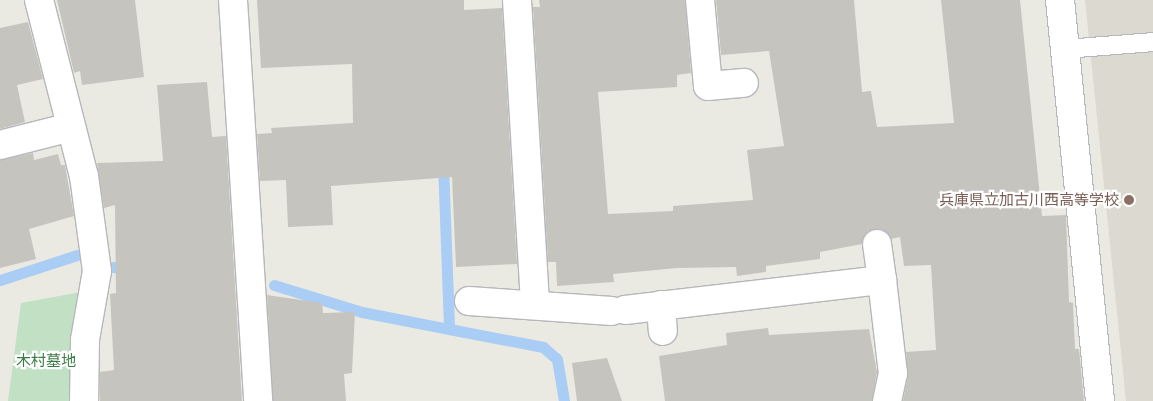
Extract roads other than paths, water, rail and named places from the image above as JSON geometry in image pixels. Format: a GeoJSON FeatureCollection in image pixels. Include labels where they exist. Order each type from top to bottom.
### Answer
{"type":"FeatureCollection","features":[{"type":"Feature","properties":{"kind":"street"},"geometry":{"type":"LineString","coordinates":[[39,0],[84,176],[98,271],[85,340],[84,401]]}},
{"type":"Feature","properties":{"kind":"street"},"geometry":{"type":"LineString","coordinates":[[233,0],[258,401]]}},
{"type":"Feature","properties":{"kind":"street"},"geometry":{"type":"LineString","coordinates":[[517,0],[535,304]]}},
{"type":"Feature","properties":{"kind":"street"},"geometry":{"type":"LineString","coordinates":[[700,0],[708,86],[744,83]]}},
{"type":"Feature","properties":{"kind":"street"},"geometry":{"type":"LineString","coordinates":[[1060,0],[1100,401]]}},
{"type":"Feature","properties":{"kind":"street"},"geometry":{"type":"LineString","coordinates":[[0,145],[71,127]]}},
{"type":"Feature","properties":{"kind":"street"},"geometry":{"type":"LineString","coordinates":[[877,244],[893,373],[887,401]]}},
{"type":"Feature","properties":{"kind":"street"},"geometry":{"type":"LineString","coordinates":[[469,301],[619,310],[662,318],[882,280]]}},
{"type":"Feature","properties":{"kind":"lane"},"geometry":{"type":"LineString","coordinates":[[1065,49],[1153,42]]}},
{"type":"Feature","properties":{"kind":"waterway"},"geometry":{"type":"LineString","coordinates":[[443,163],[449,329],[543,347],[557,359],[564,401]]}},
{"type":"Feature","properties":{"kind":"waterway"},"geometry":{"type":"LineString","coordinates":[[0,280],[77,255]]}},
{"type":"Feature","properties":{"kind":"waterway"},"geometry":{"type":"LineString","coordinates":[[113,267],[131,269]]}},
{"type":"Feature","properties":{"kind":"waterway"},"geometry":{"type":"LineString","coordinates":[[274,285],[362,312],[449,329]]}},
{"type":"Feature","properties":{"kind":"place","name":"兵庫県立加古川西高等学校"},"geometry":{"type":"Point","coordinates":[1129,200]}},
{"type":"Feature","properties":{"kind":"park label","name":"木村墓地"},"geometry":{"type":"Point","coordinates":[46,361]}}]}
